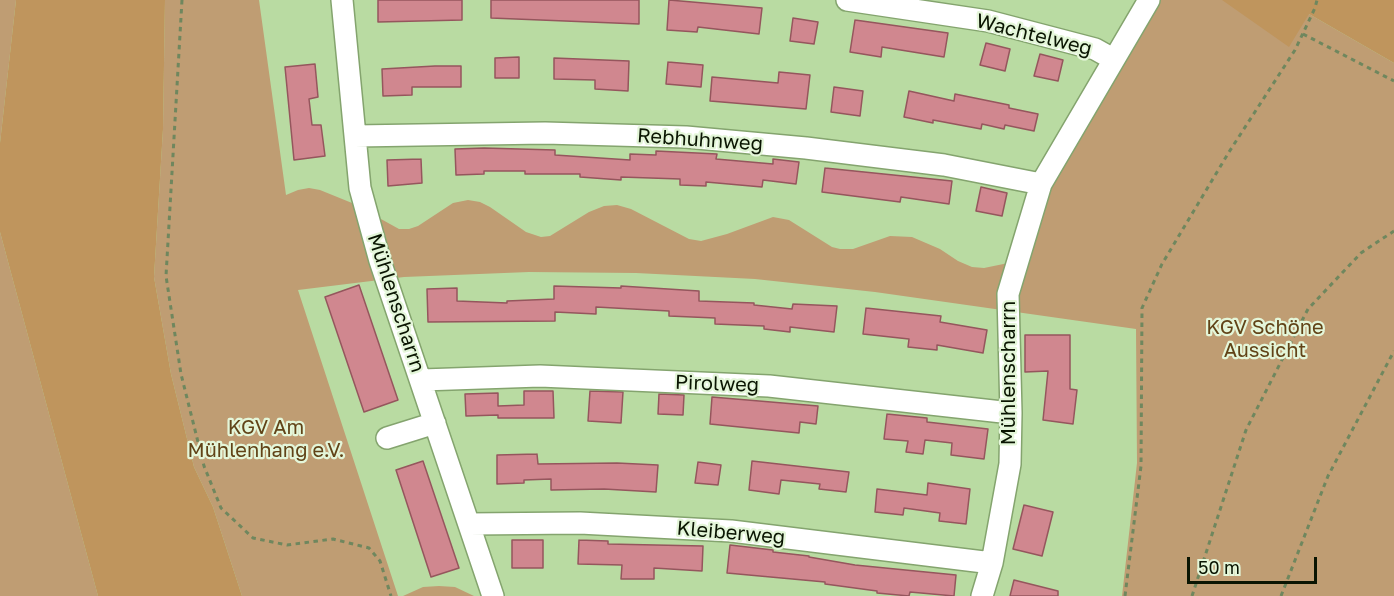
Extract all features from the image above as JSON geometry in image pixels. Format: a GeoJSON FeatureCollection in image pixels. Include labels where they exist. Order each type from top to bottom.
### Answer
{"type":"FeatureCollection","features":[{"type":"Feature","properties":{"kind":"street","name":"Mühlenscharrn"},"geometry":{"type":"LineString","coordinates":[[342,0],[360,188],[365,209],[380,261],[493,596]]}},
{"type":"Feature","properties":{"kind":"street","name":"Wachtelweg"},"geometry":{"type":"LineString","coordinates":[[847,0],[988,21],[1095,49],[1113,59]]}},
{"type":"Feature","properties":{"kind":"street","name":"Mühlenscharrn"},"geometry":{"type":"LineString","coordinates":[[982,596],[992,563],[1010,464],[1008,294],[1041,184],[1149,0]]}},
{"type":"Feature","properties":{"kind":"street","name":"Rebhuhnweg"},"geometry":{"type":"LineString","coordinates":[[355,136],[545,133],[686,137],[806,148],[944,165],[1041,184]]}},
{"type":"Feature","properties":{"kind":"street","name":"Pirolweg"},"geometry":{"type":"LineString","coordinates":[[422,380],[540,376],[769,386],[1011,413]]}},
{"type":"Feature","properties":{"kind":"street"},"geometry":{"type":"LineString","coordinates":[[387,438],[435,423]]}},
{"type":"Feature","properties":{"kind":"street","name":"Kleiberweg"},"geometry":{"type":"LineString","coordinates":[[469,524],[580,523],[731,531],[992,563]]}},
{"type":"Feature","properties":{"kind":"path"},"geometry":{"type":"LineString","coordinates":[[182,0],[166,276],[181,374],[204,466],[222,508],[253,538],[287,545],[333,539],[369,548],[380,561],[391,596]]}},
{"type":"Feature","properties":{"kind":"path"},"geometry":{"type":"LineString","coordinates":[[1125,596],[1141,466],[1142,308],[1162,264],[1303,34],[1317,0]]}},
{"type":"Feature","properties":{"kind":"path"},"geometry":{"type":"LineString","coordinates":[[1303,34],[1394,81]]}},
{"type":"Feature","properties":{"kind":"path"},"geometry":{"type":"LineString","coordinates":[[1191,596],[1246,430],[1308,309],[1361,253],[1394,231]]}},
{"type":"Feature","properties":{"kind":"path"},"geometry":{"type":"LineString","coordinates":[[1281,596],[1328,476],[1394,351]]}},
{"type":"Feature","properties":{"kind":"green space"},"geometry":{"type":"Polygon","coordinates":[[[0,0],[16,0],[0,143],[0,0]]]}},
{"type":"Feature","properties":{"kind":"green space"},"geometry":{"type":"Polygon","coordinates":[[[165,0],[259,0],[286,195],[309,188],[320,190],[352,203],[399,229],[418,226],[453,203],[468,200],[490,207],[526,232],[541,237],[550,236],[589,212],[604,206],[617,205],[631,209],[689,239],[701,241],[773,217],[789,220],[832,247],[840,249],[853,249],[890,236],[912,237],[940,249],[958,261],[972,267],[984,268],[1018,261],[1041,184],[1149,0],[1313,0],[1309,14],[1394,63],[1394,596],[1122,596],[1137,463],[1136,329],[875,292],[755,279],[636,273],[529,272],[404,277],[298,290],[398,596],[242,596],[213,507],[194,467],[171,374],[154,277],[163,129],[165,0]]]}},
{"type":"Feature","properties":{"kind":"green space"},"geometry":{"type":"Polygon","coordinates":[[[0,232],[98,596],[0,596],[0,232]]]}},
{"type":"Feature","properties":{"kind":"green space"},"geometry":{"type":"Polygon","coordinates":[[[423,587],[455,587],[474,596],[403,596],[423,587]]]}},
{"type":"Feature","properties":{"kind":"shaded area"},"geometry":{"type":"Polygon","coordinates":[[[16,0],[165,0],[163,129],[154,277],[171,374],[194,467],[213,507],[242,596],[98,596],[0,232],[0,143],[16,0]]]}},
{"type":"Feature","properties":{"kind":"shaded area"},"geometry":{"type":"Polygon","coordinates":[[[1222,0],[1394,0],[1394,63],[1309,14],[1289,47],[1222,0]]]}},
{"type":"Feature","properties":{"kind":"building"},"geometry":{"type":"Polygon","coordinates":[[[378,0],[462,0],[462,20],[378,22],[378,0]]]}},
{"type":"Feature","properties":{"kind":"building"},"geometry":{"type":"Polygon","coordinates":[[[491,0],[639,0],[639,24],[491,18],[491,0]]]}},
{"type":"Feature","properties":{"kind":"building"},"geometry":{"type":"Polygon","coordinates":[[[669,0],[762,8],[759,34],[698,27],[697,32],[667,30],[669,0]]]}},
{"type":"Feature","properties":{"kind":"building"},"geometry":{"type":"Polygon","coordinates":[[[793,18],[818,22],[814,44],[790,41],[793,18]]]}},
{"type":"Feature","properties":{"kind":"building"},"geometry":{"type":"Polygon","coordinates":[[[855,20],[948,33],[944,57],[882,47],[881,57],[850,52],[855,20]]]}},
{"type":"Feature","properties":{"kind":"building"},"geometry":{"type":"Polygon","coordinates":[[[986,43],[1010,49],[1005,71],[980,65],[986,43]]]}},
{"type":"Feature","properties":{"kind":"building"},"geometry":{"type":"Polygon","coordinates":[[[1040,54],[1063,60],[1058,81],[1034,76],[1040,54]]]}},
{"type":"Feature","properties":{"kind":"building"},"geometry":{"type":"Polygon","coordinates":[[[519,57],[519,78],[495,78],[495,58],[519,57]]]}},
{"type":"Feature","properties":{"kind":"building"},"geometry":{"type":"Polygon","coordinates":[[[554,58],[629,61],[628,91],[595,89],[595,80],[554,79],[554,58]]]}},
{"type":"Feature","properties":{"kind":"building"},"geometry":{"type":"Polygon","coordinates":[[[668,62],[703,65],[701,87],[666,84],[668,62]]]}},
{"type":"Feature","properties":{"kind":"building"},"geometry":{"type":"Polygon","coordinates":[[[315,64],[318,97],[309,99],[312,125],[321,125],[325,156],[294,160],[285,67],[315,64]]]}},
{"type":"Feature","properties":{"kind":"building"},"geometry":{"type":"Polygon","coordinates":[[[461,66],[461,87],[412,87],[412,95],[383,96],[382,69],[461,66]]]}},
{"type":"Feature","properties":{"kind":"building"},"geometry":{"type":"Polygon","coordinates":[[[779,72],[810,75],[806,109],[710,101],[712,77],[778,83],[779,72]]]}},
{"type":"Feature","properties":{"kind":"building"},"geometry":{"type":"Polygon","coordinates":[[[834,87],[863,91],[860,116],[831,112],[834,87]]]}},
{"type":"Feature","properties":{"kind":"building"},"geometry":{"type":"Polygon","coordinates":[[[909,91],[954,101],[955,94],[1009,105],[1009,108],[1038,114],[1034,131],[1005,125],[1004,129],[982,124],[981,129],[904,117],[909,91]]]}},
{"type":"Feature","properties":{"kind":"building"},"geometry":{"type":"Polygon","coordinates":[[[455,149],[555,150],[555,155],[630,160],[630,154],[656,155],[656,151],[717,154],[716,159],[773,164],[773,159],[799,162],[796,184],[763,180],[762,187],[706,182],[706,186],[680,185],[680,179],[621,177],[621,180],[580,177],[580,174],[525,174],[525,171],[484,171],[484,174],[456,175],[455,149]]]}},
{"type":"Feature","properties":{"kind":"building"},"geometry":{"type":"Polygon","coordinates":[[[421,159],[422,183],[388,186],[387,160],[421,159]]]}},
{"type":"Feature","properties":{"kind":"building"},"geometry":{"type":"Polygon","coordinates":[[[825,168],[952,181],[949,204],[901,197],[900,202],[822,192],[825,168]]]}},
{"type":"Feature","properties":{"kind":"building"},"geometry":{"type":"Polygon","coordinates":[[[981,187],[1007,193],[1002,216],[976,211],[981,187]]]}},
{"type":"Feature","properties":{"kind":"building"},"geometry":{"type":"Polygon","coordinates":[[[359,285],[398,400],[364,412],[325,297],[359,285]]]}},
{"type":"Feature","properties":{"kind":"building"},"geometry":{"type":"Polygon","coordinates":[[[554,286],[621,288],[621,286],[699,291],[699,301],[754,303],[754,305],[792,309],[793,304],[837,306],[834,332],[790,327],[790,332],[764,329],[764,326],[715,324],[715,318],[669,316],[669,311],[596,307],[596,314],[555,312],[555,321],[428,322],[427,289],[457,288],[457,301],[507,303],[507,301],[554,299],[554,286]]]}},
{"type":"Feature","properties":{"kind":"building"},"geometry":{"type":"Polygon","coordinates":[[[866,308],[941,316],[940,322],[987,330],[983,353],[937,345],[937,350],[908,347],[909,339],[863,334],[866,308]]]}},
{"type":"Feature","properties":{"kind":"building"},"geometry":{"type":"Polygon","coordinates":[[[1025,335],[1070,335],[1070,389],[1077,390],[1073,424],[1043,420],[1048,371],[1025,372],[1025,335]]]}},
{"type":"Feature","properties":{"kind":"building"},"geometry":{"type":"Polygon","coordinates":[[[524,391],[553,391],[554,418],[466,416],[465,394],[498,393],[498,406],[524,405],[524,391]]]}},
{"type":"Feature","properties":{"kind":"building"},"geometry":{"type":"Polygon","coordinates":[[[590,391],[623,392],[621,423],[588,421],[590,391]]]}},
{"type":"Feature","properties":{"kind":"building"},"geometry":{"type":"Polygon","coordinates":[[[659,394],[684,395],[683,415],[658,414],[659,394]]]}},
{"type":"Feature","properties":{"kind":"building"},"geometry":{"type":"Polygon","coordinates":[[[712,397],[818,406],[816,424],[800,422],[799,433],[710,424],[712,397]]]}},
{"type":"Feature","properties":{"kind":"building"},"geometry":{"type":"Polygon","coordinates":[[[887,414],[927,418],[927,422],[988,429],[984,459],[951,455],[952,443],[925,440],[923,454],[906,452],[908,441],[884,439],[887,414]]]}},
{"type":"Feature","properties":{"kind":"building"},"geometry":{"type":"Polygon","coordinates":[[[537,454],[538,464],[658,465],[656,492],[604,489],[551,490],[551,479],[497,484],[497,455],[537,454]]]}},
{"type":"Feature","properties":{"kind":"building"},"geometry":{"type":"Polygon","coordinates":[[[423,461],[459,568],[431,577],[396,470],[423,461]]]}},
{"type":"Feature","properties":{"kind":"building"},"geometry":{"type":"Polygon","coordinates":[[[752,461],[849,472],[846,492],[819,489],[820,484],[781,480],[779,494],[749,490],[752,461]]]}},
{"type":"Feature","properties":{"kind":"building"},"geometry":{"type":"Polygon","coordinates":[[[698,462],[721,465],[718,485],[695,483],[698,462]]]}},
{"type":"Feature","properties":{"kind":"building"},"geometry":{"type":"Polygon","coordinates":[[[928,483],[970,489],[966,524],[939,521],[940,513],[904,508],[903,515],[875,512],[877,489],[927,495],[928,483]]]}},
{"type":"Feature","properties":{"kind":"building"},"geometry":{"type":"Polygon","coordinates":[[[1024,505],[1053,512],[1042,556],[1013,549],[1024,505]]]}},
{"type":"Feature","properties":{"kind":"building"},"geometry":{"type":"Polygon","coordinates":[[[512,540],[543,540],[543,568],[512,568],[512,540]]]}},
{"type":"Feature","properties":{"kind":"building"},"geometry":{"type":"Polygon","coordinates":[[[579,540],[608,541],[608,544],[703,546],[702,571],[654,568],[654,579],[621,579],[622,565],[578,564],[579,540]]]}},
{"type":"Feature","properties":{"kind":"building"},"geometry":{"type":"Polygon","coordinates":[[[730,545],[773,550],[773,552],[855,565],[956,575],[954,596],[910,592],[909,596],[877,593],[877,591],[825,584],[825,582],[727,573],[730,545]]]}},
{"type":"Feature","properties":{"kind":"building"},"geometry":{"type":"Polygon","coordinates":[[[1014,580],[1058,591],[1058,596],[1010,596],[1014,580]]]}},
{"type":"Feature","properties":{"kind":"park label","name":"KGV Schöne Aussicht"},"geometry":{"type":"Point","coordinates":[1265,340]}},
{"type":"Feature","properties":{"kind":"park label","name":"KGV Am Mühlenhang e.V."},"geometry":{"type":"Point","coordinates":[266,440]}}]}
